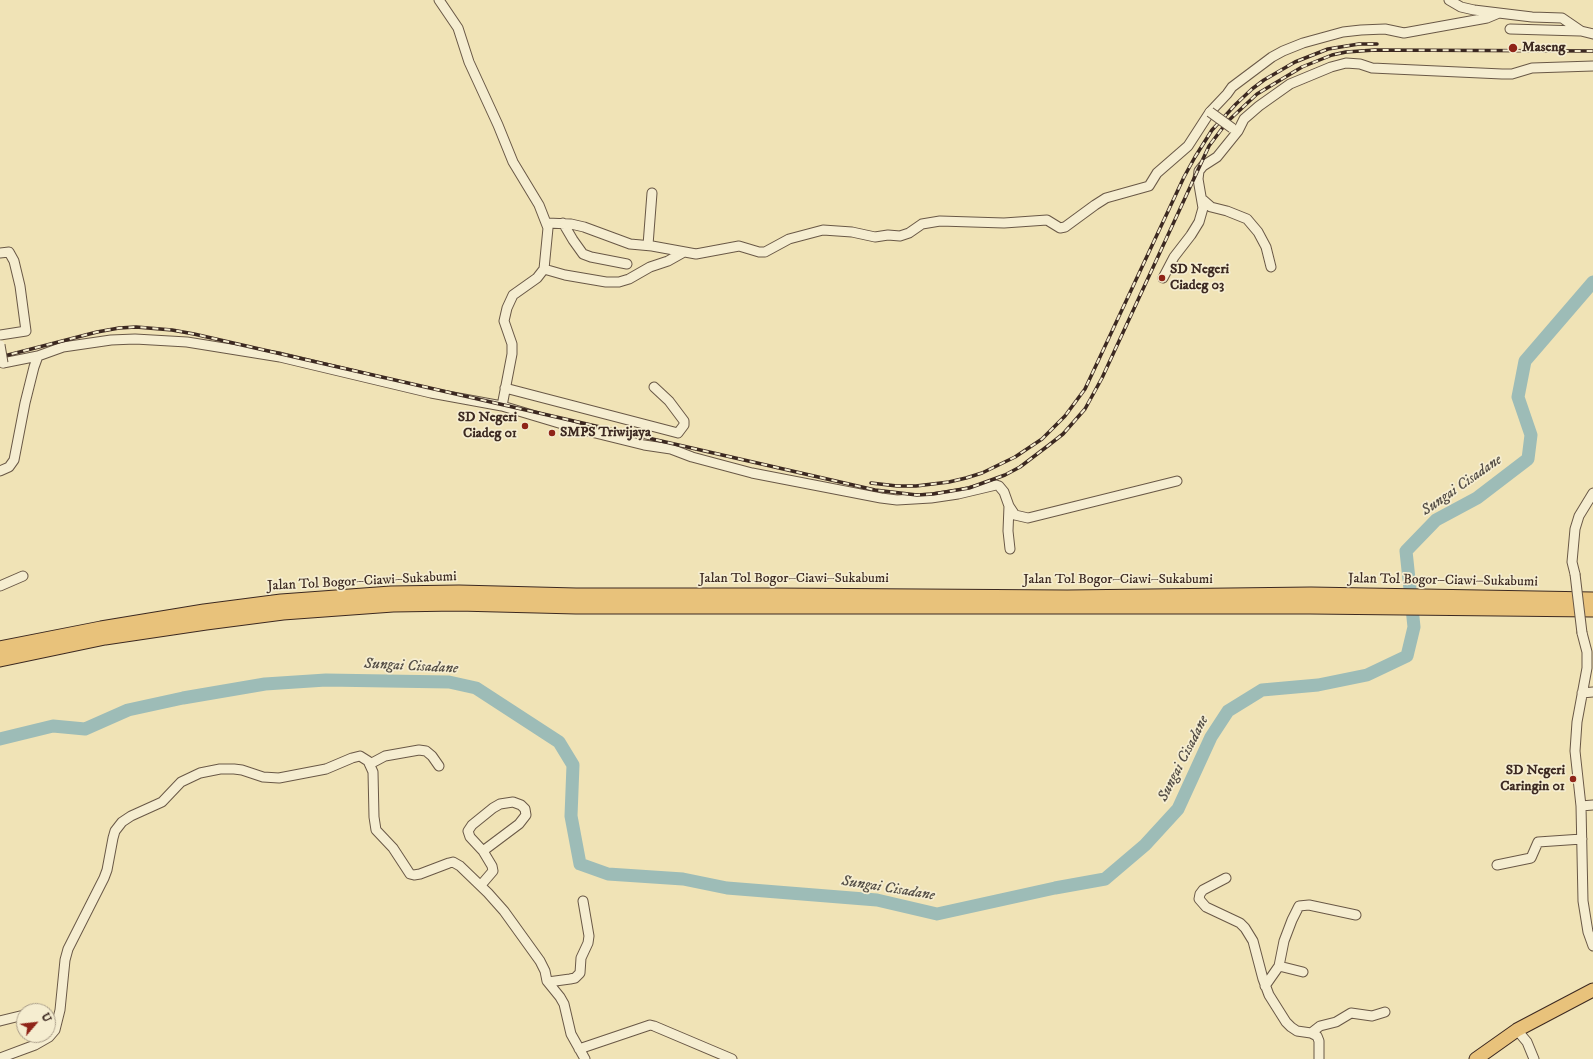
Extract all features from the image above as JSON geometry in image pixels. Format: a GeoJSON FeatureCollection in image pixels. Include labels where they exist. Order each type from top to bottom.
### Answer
{"type":"FeatureCollection","features":[{"type":"Feature","properties":{"kind":"highway","name":"Jalan Tol Bogor–Ciawi–Sukabumi"},"geometry":{"type":"LineString","coordinates":[[0,648],[101,628],[204,611],[282,601],[392,593],[459,592],[576,595],[774,594],[1067,597],[1311,594],[1544,604],[1593,610]]}},
{"type":"Feature","properties":{"kind":"highway","name":"Jalan Tol Bogor–Ciawi–Sukabumi"},"geometry":{"type":"LineString","coordinates":[[0,660],[105,638],[206,623],[283,613],[393,605],[458,604],[576,607],[1310,607],[1544,604],[1593,599]]}},
{"type":"Feature","properties":{"kind":"highway"},"geometry":{"type":"LineString","coordinates":[[1476,1059],[1517,1030],[1593,990]]}},
{"type":"Feature","properties":{"kind":"street"},"geometry":{"type":"LineString","coordinates":[[440,0],[460,33],[469,62],[513,162],[539,205],[547,223],[548,235],[544,269],[536,278],[513,294],[507,308],[504,321],[512,348],[510,369],[502,406]]}},
{"type":"Feature","properties":{"kind":"street"},"geometry":{"type":"LineString","coordinates":[[1449,0],[1466,8],[1532,17],[1562,18],[1581,31]]}},
{"type":"Feature","properties":{"kind":"street"},"geometry":{"type":"LineString","coordinates":[[547,223],[563,223],[584,227],[625,243],[648,245],[700,254],[738,246],[759,252],[765,252],[789,239],[823,230],[852,232],[875,237],[888,235],[900,236],[909,233],[922,224],[940,221],[1004,223],[1047,220],[1060,228],[1065,227],[1106,198],[1149,186],[1157,173],[1188,146],[1210,112],[1232,87],[1272,57],[1303,42],[1361,30],[1384,29],[1404,33],[1487,18],[1499,13]]}},
{"type":"Feature","properties":{"kind":"street"},"geometry":{"type":"LineString","coordinates":[[1510,29],[1581,31],[1593,34]]}},
{"type":"Feature","properties":{"kind":"street"},"geometry":{"type":"LineString","coordinates":[[1163,278],[1174,257],[1191,236],[1199,222],[1204,208],[1198,179],[1199,171],[1217,157],[1238,131],[1244,119],[1259,106],[1290,84],[1346,63],[1360,64],[1372,68],[1502,74],[1512,74],[1532,68],[1593,66]]}},
{"type":"Feature","properties":{"kind":"street"},"geometry":{"type":"LineString","coordinates":[[1208,163],[1232,128],[1210,112]]}},
{"type":"Feature","properties":{"kind":"street"},"geometry":{"type":"LineString","coordinates":[[648,245],[652,193]]}},
{"type":"Feature","properties":{"kind":"street"},"geometry":{"type":"LineString","coordinates":[[1203,200],[1211,207],[1227,211],[1247,219],[1258,232],[1266,247],[1271,267]]}},
{"type":"Feature","properties":{"kind":"street"},"geometry":{"type":"LineString","coordinates":[[563,223],[572,240],[583,254],[627,264]]}},
{"type":"Feature","properties":{"kind":"street"},"geometry":{"type":"LineString","coordinates":[[0,253],[9,252],[14,261],[20,286],[26,330],[0,336]]}},
{"type":"Feature","properties":{"kind":"street"},"geometry":{"type":"LineString","coordinates":[[544,269],[564,275],[606,282],[619,282],[629,279],[650,267],[671,260],[684,252]]}},
{"type":"Feature","properties":{"kind":"street"},"geometry":{"type":"LineString","coordinates":[[0,345],[4,363],[38,356],[63,348],[111,340],[135,339],[187,342],[292,359],[431,393],[502,406],[579,429],[671,450],[752,473],[881,498],[911,500],[938,498],[996,485],[999,486],[1004,492],[1008,506],[1010,550]]}},
{"type":"Feature","properties":{"kind":"street"},"geometry":{"type":"LineString","coordinates":[[0,471],[11,465],[14,460],[25,403],[38,356]]}},
{"type":"Feature","properties":{"kind":"street"},"geometry":{"type":"LineString","coordinates":[[505,388],[678,432],[684,425],[684,421],[669,401],[654,387]]}},
{"type":"Feature","properties":{"kind":"street"},"geometry":{"type":"LineString","coordinates":[[1008,506],[1015,515],[1028,518],[1177,480]]}},
{"type":"Feature","properties":{"kind":"street"},"geometry":{"type":"LineString","coordinates":[[1593,492],[1575,529],[1572,562],[1582,633],[1589,643],[1577,722],[1575,751],[1581,806],[1583,901],[1588,932],[1593,946]]}},
{"type":"Feature","properties":{"kind":"street"},"geometry":{"type":"LineString","coordinates":[[0,586],[23,576]]}},
{"type":"Feature","properties":{"kind":"street"},"geometry":{"type":"LineString","coordinates":[[1582,693],[1593,692]]}},
{"type":"Feature","properties":{"kind":"street"},"geometry":{"type":"LineString","coordinates":[[370,764],[385,756],[419,750],[432,756],[439,766]]}},
{"type":"Feature","properties":{"kind":"street"},"geometry":{"type":"LineString","coordinates":[[0,1058],[35,1045],[49,1037],[54,1030],[60,1010],[68,949],[104,878],[115,831],[126,819],[162,802],[181,782],[200,773],[220,769],[234,769],[263,777],[279,778],[326,769],[356,757],[365,758],[370,764],[374,778],[374,817],[375,826],[378,832],[393,848],[410,874],[420,874],[453,862],[460,866],[481,885],[504,911],[532,949],[544,969],[548,982],[563,1001],[570,1030],[584,1059]]}},
{"type":"Feature","properties":{"kind":"street"},"geometry":{"type":"LineString","coordinates":[[481,885],[493,871],[490,861],[470,837],[468,832],[472,825],[485,812],[500,804],[513,802],[521,805],[525,809],[526,815],[519,824],[483,851]]}},
{"type":"Feature","properties":{"kind":"street"},"geometry":{"type":"LineString","coordinates":[[1581,806],[1593,805]]}},
{"type":"Feature","properties":{"kind":"street"},"geometry":{"type":"LineString","coordinates":[[1497,865],[1531,858],[1538,842],[1582,839]]}},
{"type":"Feature","properties":{"kind":"street"},"geometry":{"type":"LineString","coordinates":[[1226,878],[1203,890],[1199,899],[1206,907],[1240,924],[1247,930],[1252,941],[1265,986],[1275,1005],[1288,1024],[1297,1031],[1311,1033],[1317,1036],[1319,1041],[1319,1059]]}},
{"type":"Feature","properties":{"kind":"street"},"geometry":{"type":"LineString","coordinates":[[548,982],[575,978],[580,974],[581,958],[588,943],[589,936],[583,901]]}},
{"type":"Feature","properties":{"kind":"street"},"geometry":{"type":"LineString","coordinates":[[1265,986],[1278,966],[1284,941],[1299,906],[1309,905],[1356,915]]}},
{"type":"Feature","properties":{"kind":"street"},"geometry":{"type":"LineString","coordinates":[[1278,966],[1302,972]]}},
{"type":"Feature","properties":{"kind":"street"},"geometry":{"type":"LineString","coordinates":[[1311,1033],[1320,1026],[1336,1022],[1351,1013],[1372,1016],[1385,1012]]}},
{"type":"Feature","properties":{"kind":"street"},"geometry":{"type":"LineString","coordinates":[[0,1021],[16,1017]]}},
{"type":"Feature","properties":{"kind":"street"},"geometry":{"type":"LineString","coordinates":[[579,1049],[650,1025],[732,1059]]}},
{"type":"Feature","properties":{"kind":"street"},"geometry":{"type":"LineString","coordinates":[[1517,1030],[1527,1042],[1534,1059]]}},
{"type":"Feature","properties":{"kind":"waterway","name":"Sungai Cisadane"},"geometry":{"type":"LineString","coordinates":[[0,739],[53,726],[85,729],[128,710],[183,698],[265,684],[326,680],[449,682],[476,688],[559,742],[573,765],[571,816],[580,864],[608,874],[683,879],[727,888],[877,900],[937,914],[1055,888],[1105,879],[1145,845],[1178,809],[1211,737],[1228,711],[1262,690],[1318,685],[1367,675],[1407,656],[1414,627],[1406,551],[1436,520],[1477,498],[1528,459],[1531,435],[1518,397],[1525,361],[1593,282]]}},
{"type":"Feature","properties":{"kind":"railway"},"geometry":{"type":"LineString","coordinates":[[871,483],[897,486],[916,486],[949,482],[966,478],[982,473],[1015,457],[1042,439],[1065,416],[1085,389],[1184,177],[1212,130],[1252,89],[1264,80],[1295,62],[1328,49],[1359,44],[1377,44]]}},
{"type":"Feature","properties":{"kind":"railway"},"geometry":{"type":"LineString","coordinates":[[0,357],[97,332],[119,328],[136,327],[172,330],[875,490],[917,495],[969,488],[1005,475],[1020,467],[1063,434],[1085,409],[1102,378],[1209,146],[1227,122],[1257,94],[1302,67],[1332,55],[1346,52],[1375,50],[1593,51]]}},
{"type":"Feature","properties":{"kind":"place","name":"Maseng"},"geometry":{"type":"Point","coordinates":[1513,48]}},
{"type":"Feature","properties":{"kind":"place","name":"SD Negeri Ciadeg 03"},"geometry":{"type":"Point","coordinates":[1162,278]}},
{"type":"Feature","properties":{"kind":"place","name":"SD Negeri Ciadeg 01"},"geometry":{"type":"Point","coordinates":[525,426]}},
{"type":"Feature","properties":{"kind":"place","name":"SMPS Triwijaya"},"geometry":{"type":"Point","coordinates":[552,433]}},
{"type":"Feature","properties":{"kind":"place","name":"SD Negeri Caringin 01"},"geometry":{"type":"Point","coordinates":[1573,779]}}]}
